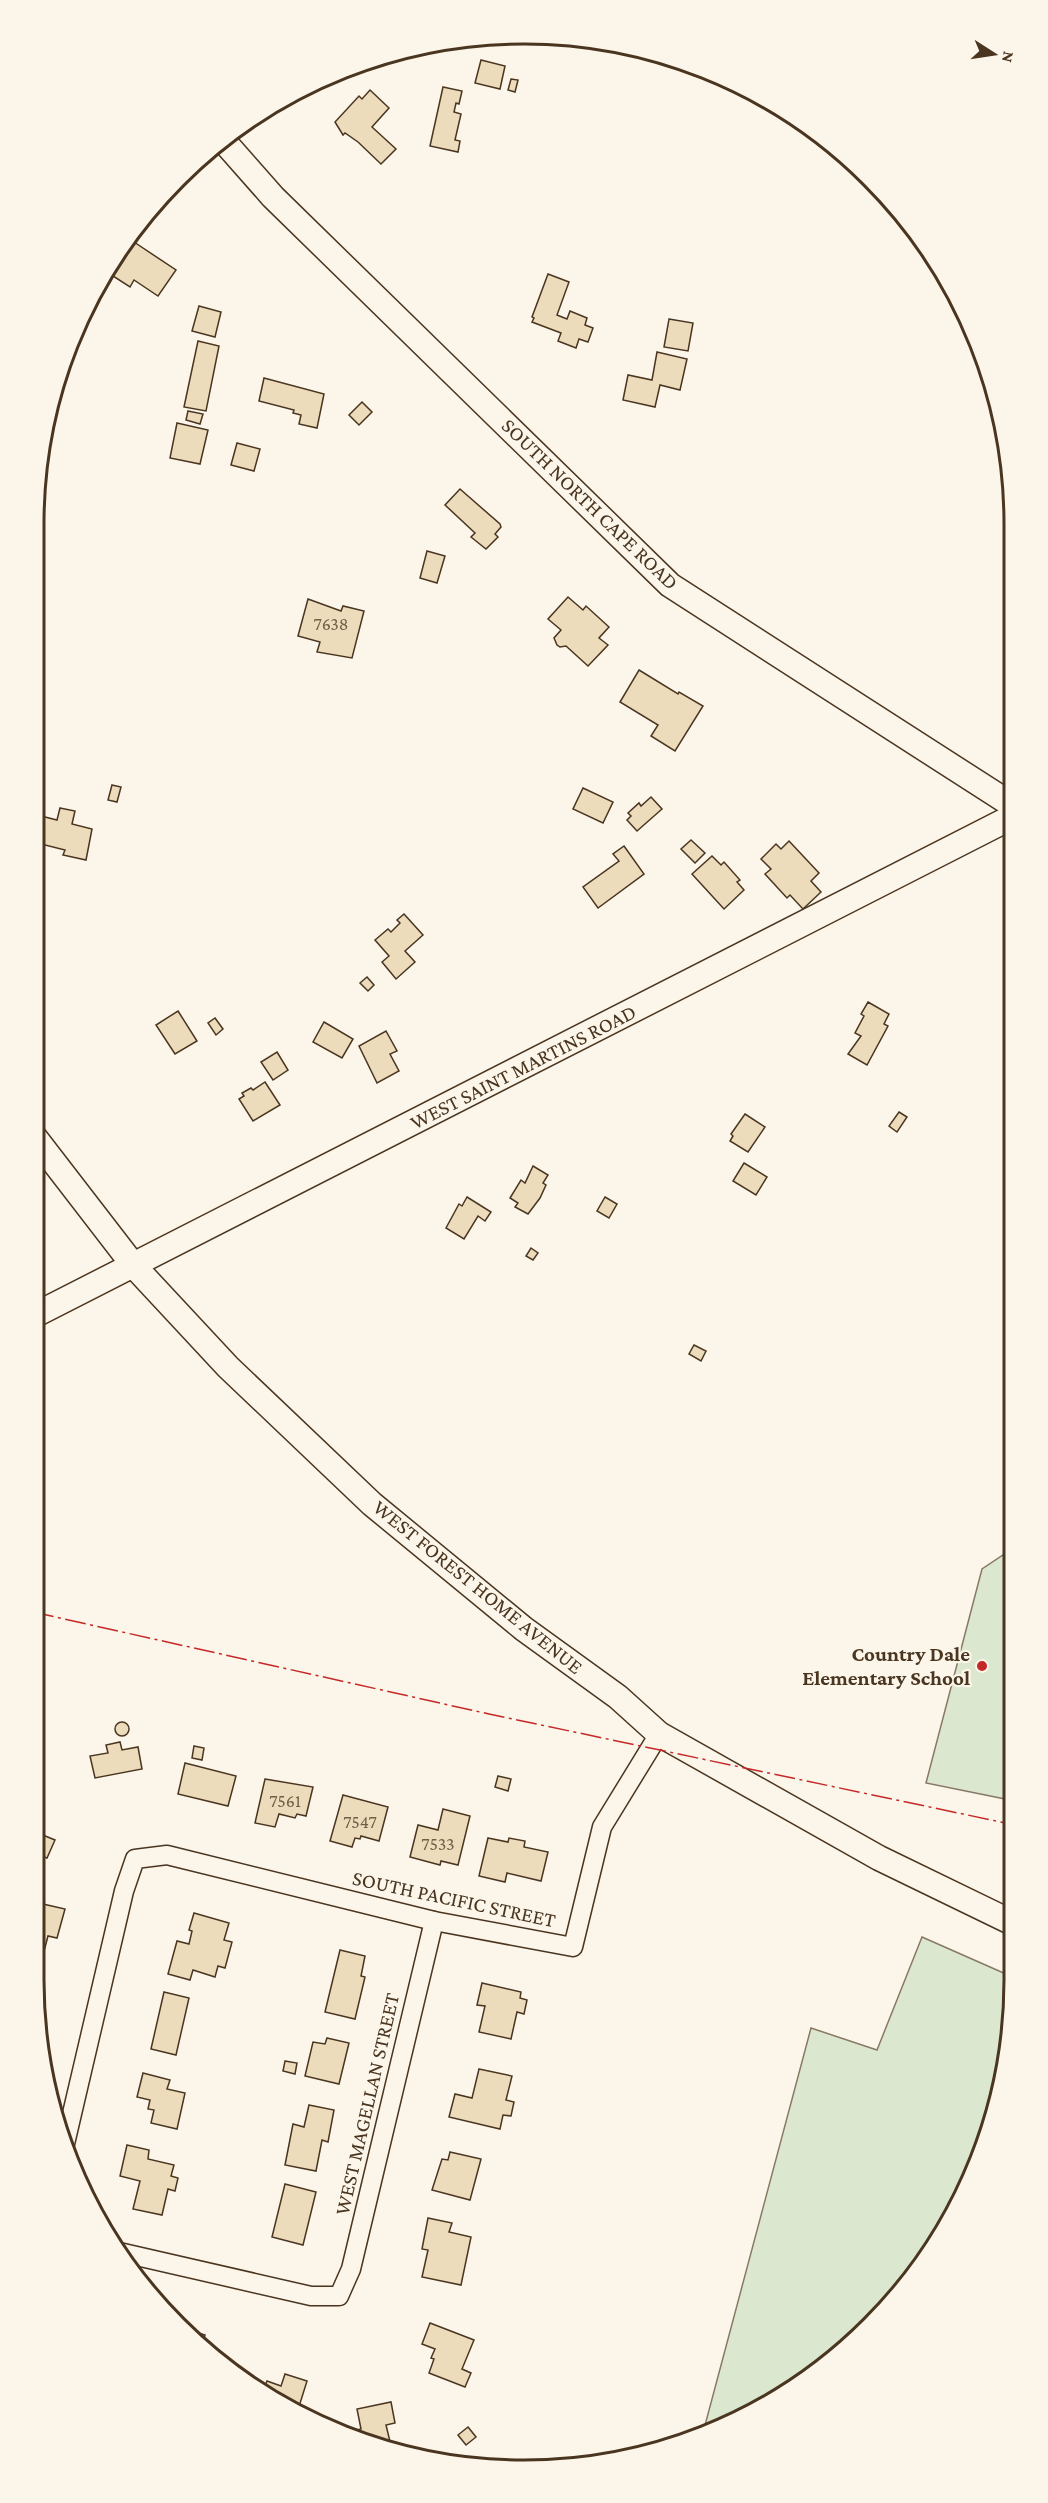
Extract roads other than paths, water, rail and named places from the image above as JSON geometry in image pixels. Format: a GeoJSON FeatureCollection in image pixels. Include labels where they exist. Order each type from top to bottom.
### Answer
{"type":"FeatureCollection","features":[{"type":"Feature","properties":{"kind":"street","name":"SOUTH NORTH CAPE ROAD"},"geometry":{"type":"LineString","coordinates":[[232,142],[273,197],[670,585],[1004,800]]}},
{"type":"Feature","properties":{"kind":"street","name":"WEST SAINT MARTINS ROAD"},"geometry":{"type":"LineString","coordinates":[[44,1311],[1004,821]]}},
{"type":"Feature","properties":{"kind":"street","name":"WEST FOREST HOME AVENUE"},"geometry":{"type":"LineString","coordinates":[[44,1149],[134,1266],[228,1367],[372,1504],[524,1629],[618,1697],[659,1734],[879,1858],[1004,1919]]}},
{"type":"Feature","properties":{"kind":"street","name":"SOUTH PACIFIC STREET"},"geometry":{"type":"LineString","coordinates":[[68,2130],[124,1891],[135,1860],[167,1855],[434,1921],[573,1947],[602,1827],[659,1734]]}},
{"type":"Feature","properties":{"kind":"street","name":"WEST MAGELLAN STREET"},"geometry":{"type":"LineString","coordinates":[[130,2255],[311,2296],[339,2296],[351,2269],[434,1921]]}},
{"type":"Feature","properties":{"kind":"place","name":"Country Dale Elementary School"},"geometry":{"type":"Point","coordinates":[982,1666]}}]}
